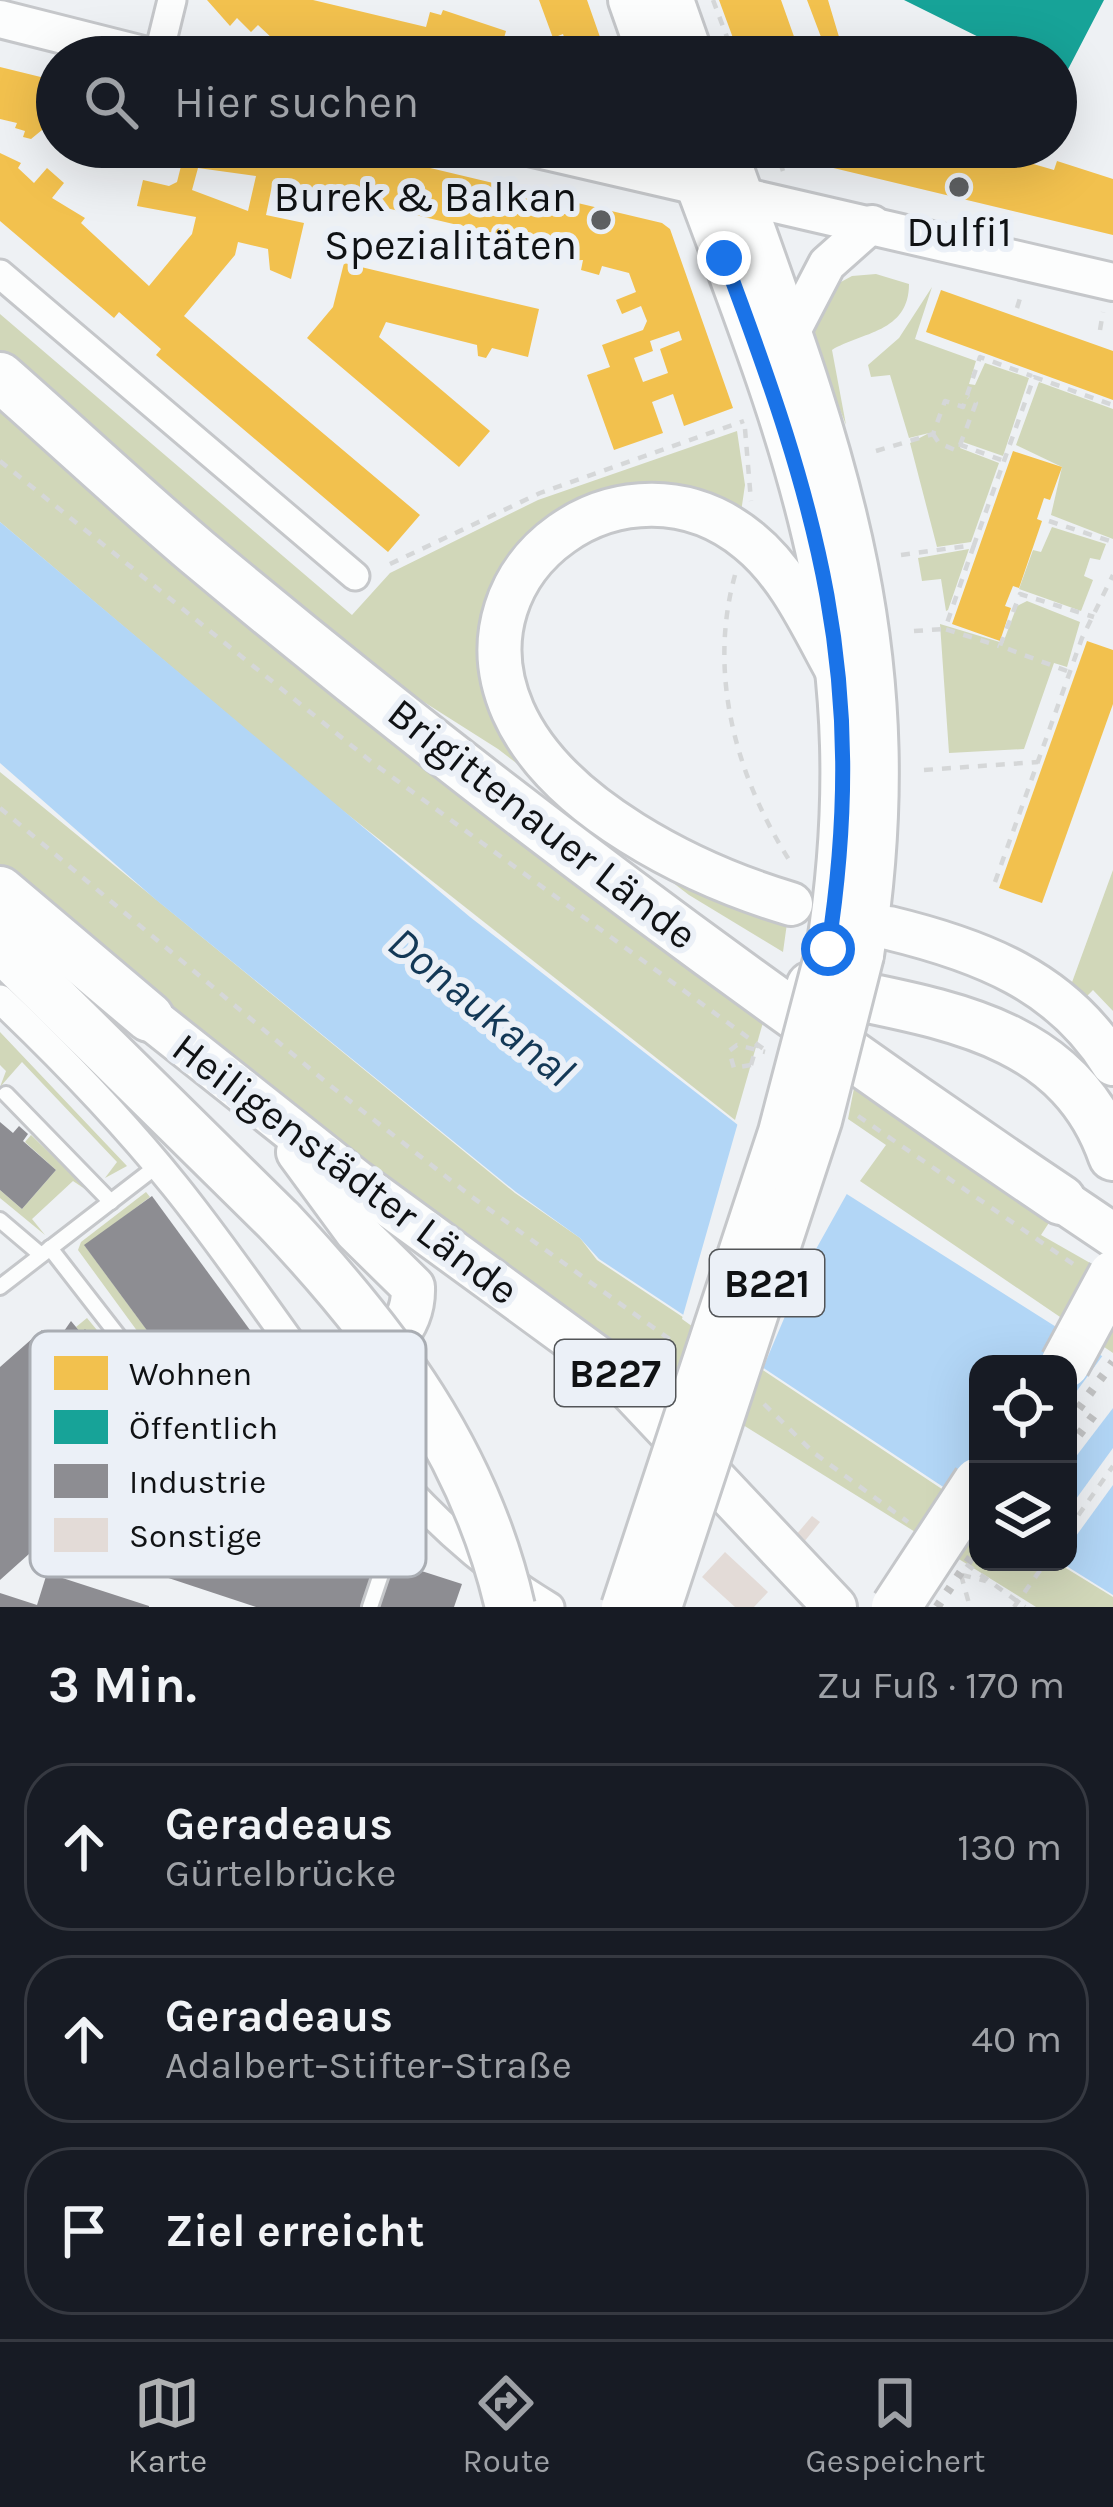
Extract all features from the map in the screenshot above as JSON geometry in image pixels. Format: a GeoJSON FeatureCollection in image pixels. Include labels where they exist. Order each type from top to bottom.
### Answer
{"type":"FeatureCollection","features":[{"type":"Feature","properties":{"kind":"highway","name":"Brigittenauer Lände"},"geometry":{"type":"LineString","coordinates":[[0,377],[197,551],[733,968],[1061,1200]]}},
{"type":"Feature","properties":{"kind":"highway","name":"Heiligenstädter Lände"},"geometry":{"type":"LineString","coordinates":[[0,891],[149,1017]]}},
{"type":"Feature","properties":{"kind":"highway"},"geometry":{"type":"LineString","coordinates":[[0,946],[280,1222],[376,1331]]}},
{"type":"Feature","properties":{"kind":"highway"},"geometry":{"type":"LineString","coordinates":[[733,968],[974,1023],[1093,1074],[1113,1156]]}},
{"type":"Feature","properties":{"kind":"highway"},"geometry":{"type":"LineString","coordinates":[[1068,1355],[1099,1274]]}},
{"type":"Feature","properties":{"kind":"highway"},"geometry":{"type":"LineString","coordinates":[[426,1404],[475,1492],[510,1607]]}},
{"type":"Feature","properties":{"kind":"highway"},"geometry":{"type":"LineString","coordinates":[[896,1607],[969,1496]]}},
{"type":"Feature","properties":{"kind":"main road"},"geometry":{"type":"LineString","coordinates":[[630,0],[643,36]]}},
{"type":"Feature","properties":{"kind":"main road"},"geometry":{"type":"LineString","coordinates":[[672,0],[697,36]]}},
{"type":"Feature","properties":{"kind":"main road"},"geometry":{"type":"LineString","coordinates":[[691,168],[800,410]]}},
{"type":"Feature","properties":{"kind":"main road"},"geometry":{"type":"LineString","coordinates":[[732,168],[741,194]]}},
{"type":"Feature","properties":{"kind":"main road","name":"B221"},"geometry":{"type":"LineString","coordinates":[[623,1607],[780,1132],[860,944],[844,811],[840,676],[791,333],[741,194]]}},
{"type":"Feature","properties":{"kind":"main road","name":"B221"},"geometry":{"type":"LineString","coordinates":[[660,1607],[820,1121],[860,944],[879,798],[874,664],[849,513],[800,410]]}},
{"type":"Feature","properties":{"kind":"main road"},"geometry":{"type":"LineString","coordinates":[[796,891],[671,856],[602,811],[546,759],[526,734],[505,686],[502,638],[507,610],[537,555],[577,522],[624,505],[670,504],[731,528],[766,557],[840,676]]}},
{"type":"Feature","properties":{"kind":"main road"},"geometry":{"type":"LineString","coordinates":[[860,944],[993,958],[1067,1007],[1093,1074]]}},
{"type":"Feature","properties":{"kind":"main road","name":"Heiligenstädter Lände"},"geometry":{"type":"LineString","coordinates":[[149,1017],[606,1364],[835,1607]]}},
{"type":"Feature","properties":{"kind":"main road"},"geometry":{"type":"LineString","coordinates":[[274,1115],[356,1231],[412,1287],[409,1318],[402,1331]]}},
{"type":"Feature","properties":{"kind":"main road","name":"Brigittenauer Lände"},"geometry":{"type":"LineString","coordinates":[[1061,1200],[1113,1235]]}},
{"type":"Feature","properties":{"kind":"street"},"geometry":{"type":"LineString","coordinates":[[161,36],[172,0]]}},
{"type":"Feature","properties":{"kind":"street"},"geometry":{"type":"LineString","coordinates":[[0,19],[69,36]]}},
{"type":"Feature","properties":{"kind":"street"},"geometry":{"type":"LineString","coordinates":[[694,168],[741,194],[872,224],[1108,297]]}},
{"type":"Feature","properties":{"kind":"street"},"geometry":{"type":"LineString","coordinates":[[791,333],[827,264],[872,224]]}},
{"type":"Feature","properties":{"kind":"street"},"geometry":{"type":"LineString","coordinates":[[0,274],[355,576]]}},
{"type":"Feature","properties":{"kind":"street"},"geometry":{"type":"LineString","coordinates":[[0,999],[92,1090],[157,1166],[279,1331]]}},
{"type":"Feature","properties":{"kind":"street"},"geometry":{"type":"LineString","coordinates":[[426,1510],[474,1553],[550,1607]]}},
{"type":"Feature","properties":{"kind":"lane"},"geometry":{"type":"LineString","coordinates":[[6,1094],[111,1202]]}},
{"type":"Feature","properties":{"kind":"lane"},"geometry":{"type":"LineString","coordinates":[[0,1287],[157,1166]]}},
{"type":"Feature","properties":{"kind":"lane"},"geometry":{"type":"LineString","coordinates":[[0,1220],[45,1251],[111,1331]]}},
{"type":"Feature","properties":{"kind":"lane"},"geometry":{"type":"LineString","coordinates":[[370,1607],[380,1577]]}},
{"type":"Feature","properties":{"kind":"path"},"geometry":{"type":"LineString","coordinates":[[713,0],[727,36]]}},
{"type":"Feature","properties":{"kind":"path"},"geometry":{"type":"LineString","coordinates":[[1017,308],[1022,292]]}},
{"type":"Feature","properties":{"kind":"path"},"geometry":{"type":"LineString","coordinates":[[1100,330],[1108,297]]}},
{"type":"Feature","properties":{"kind":"path"},"geometry":{"type":"LineString","coordinates":[[933,434],[945,401],[963,407],[980,357],[1113,405]]}},
{"type":"Feature","properties":{"kind":"path"},"geometry":{"type":"LineString","coordinates":[[945,628],[1034,376]]}},
{"type":"Feature","properties":{"kind":"path"},"geometry":{"type":"LineString","coordinates":[[933,434],[939,443],[955,450],[960,445],[976,403],[967,397]]}},
{"type":"Feature","properties":{"kind":"path"},"geometry":{"type":"LineString","coordinates":[[391,564],[540,493],[744,421],[752,468],[751,506]]}},
{"type":"Feature","properties":{"kind":"path"},"geometry":{"type":"LineString","coordinates":[[876,451],[933,434]]}},
{"type":"Feature","properties":{"kind":"path"},"geometry":{"type":"LineString","coordinates":[[960,445],[1004,461]]}},
{"type":"Feature","properties":{"kind":"path"},"geometry":{"type":"LineString","coordinates":[[0,461],[373,763],[777,1059]]}},
{"type":"Feature","properties":{"kind":"path"},"geometry":{"type":"LineString","coordinates":[[1048,520],[1113,542]]}},
{"type":"Feature","properties":{"kind":"path"},"geometry":{"type":"LineString","coordinates":[[901,555],[974,545]]}},
{"type":"Feature","properties":{"kind":"path"},"geometry":{"type":"LineString","coordinates":[[740,559],[725,611],[723,673],[736,741],[754,798],[796,891]]}},
{"type":"Feature","properties":{"kind":"path"},"geometry":{"type":"LineString","coordinates":[[994,882],[1070,671],[1113,575]]}},
{"type":"Feature","properties":{"kind":"path"},"geometry":{"type":"LineString","coordinates":[[1070,671],[1000,646],[1020,594],[1094,617]]}},
{"type":"Feature","properties":{"kind":"path"},"geometry":{"type":"LineString","coordinates":[[914,631],[945,628],[999,646]]}},
{"type":"Feature","properties":{"kind":"path"},"geometry":{"type":"LineString","coordinates":[[924,770],[1038,762]]}},
{"type":"Feature","properties":{"kind":"path"},"geometry":{"type":"LineString","coordinates":[[0,808],[327,1083],[472,1197],[670,1340]]}},
{"type":"Feature","properties":{"kind":"path"},"geometry":{"type":"LineString","coordinates":[[758,1045],[751,1065],[734,1068],[729,1051],[737,1046],[765,1052]]}},
{"type":"Feature","properties":{"kind":"path"},"geometry":{"type":"LineString","coordinates":[[850,1111],[1099,1274]]}},
{"type":"Feature","properties":{"kind":"path"},"geometry":{"type":"LineString","coordinates":[[761,1400],[814,1453],[919,1530]]}},
{"type":"Feature","properties":{"kind":"path"},"geometry":{"type":"LineString","coordinates":[[1077,1517],[1113,1466]]}},
{"type":"Feature","properties":{"kind":"path"},"geometry":{"type":"LineString","coordinates":[[955,1556],[1025,1607]]}},
{"type":"Feature","properties":{"kind":"path"},"geometry":{"type":"LineString","coordinates":[[1014,1607],[1040,1571]]}},
{"type":"Feature","properties":{"kind":"path"},"geometry":{"type":"LineString","coordinates":[[961,1575],[970,1607]]}},
{"type":"Feature","properties":{"kind":"green space"},"geometry":{"type":"Polygon","coordinates":[[[876,274],[909,284],[907,300],[892,322],[832,350],[846,425],[810,333],[826,290],[852,276],[876,274]]]}},
{"type":"Feature","properties":{"kind":"green space"},"geometry":{"type":"Polygon","coordinates":[[[932,287],[915,339],[976,361],[969,384],[975,385],[985,363],[1029,378],[1003,456],[963,442],[960,448],[999,463],[971,542],[937,547],[910,443],[929,433],[909,438],[890,375],[871,377],[868,365],[899,338],[932,287]]]}},
{"type":"Feature","properties":{"kind":"green space"},"geometry":{"type":"Polygon","coordinates":[[[0,314],[352,615],[390,573],[538,500],[737,431],[745,485],[740,519],[707,502],[523,552],[519,747],[788,916],[783,952],[689,895],[498,749],[364,664],[0,355],[0,314]]]}},
{"type":"Feature","properties":{"kind":"green space"},"geometry":{"type":"Polygon","coordinates":[[[1039,382],[1113,409],[1113,539],[1051,515],[1062,467],[1016,445],[1039,382]]]}},
{"type":"Feature","properties":{"kind":"green space"},"geometry":{"type":"Polygon","coordinates":[[[0,397],[766,1012],[735,1120],[323,795],[0,522],[0,397]]]}},
{"type":"Feature","properties":{"kind":"green space"},"geometry":{"type":"Polygon","coordinates":[[[1052,527],[1106,544],[1100,560],[1090,558],[1084,576],[1093,580],[1081,611],[1019,589],[1033,550],[1041,552],[1052,527]]]}},
{"type":"Feature","properties":{"kind":"green space"},"geometry":{"type":"Polygon","coordinates":[[[969,549],[946,611],[941,579],[922,581],[918,558],[969,549]]]}},
{"type":"Feature","properties":{"kind":"green space"},"geometry":{"type":"Polygon","coordinates":[[[1027,601],[1080,622],[1067,667],[1054,663],[1024,749],[949,753],[940,624],[1003,643],[1017,606],[1027,601]]]}},
{"type":"Feature","properties":{"kind":"green space"},"geometry":{"type":"Polygon","coordinates":[[[0,772],[515,1193],[580,1238],[597,1260],[969,1507],[969,1565],[577,1322],[401,1196],[0,872],[0,772]]]}},
{"type":"Feature","properties":{"kind":"green space"},"geometry":{"type":"Polygon","coordinates":[[[1113,870],[1113,1011],[1093,990],[1086,997],[1071,985],[1113,870]]]}},
{"type":"Feature","properties":{"kind":"green space"},"geometry":{"type":"Polygon","coordinates":[[[0,1032],[127,1166],[105,1178],[117,1162],[22,1062],[0,1087],[6,1071],[0,1065],[0,1032]]]}},
{"type":"Feature","properties":{"kind":"green space"},"geometry":{"type":"Polygon","coordinates":[[[856,1078],[1054,1215],[1041,1235],[1113,1276],[1113,1353],[860,1181],[886,1145],[848,1119],[856,1078]]]}},
{"type":"Feature","properties":{"kind":"green space"},"geometry":{"type":"Polygon","coordinates":[[[31,1135],[91,1193],[73,1181],[32,1219],[45,1235],[0,1198],[0,1190],[22,1209],[56,1170],[25,1142],[31,1135]]]}},
{"type":"Feature","properties":{"kind":"green space"},"geometry":{"type":"Polygon","coordinates":[[[146,1192],[150,1197],[85,1246],[148,1331],[137,1331],[78,1250],[81,1242],[146,1192]]]}},
{"type":"Feature","properties":{"kind":"green space"},"geometry":{"type":"Polygon","coordinates":[[[87,1318],[98,1331],[79,1331],[76,1327],[87,1318]]]}},
{"type":"Feature","properties":{"kind":"green space"},"geometry":{"type":"Polygon","coordinates":[[[978,1571],[1071,1571],[1113,1597],[1113,1607],[1036,1607],[978,1571]]]}},
{"type":"Feature","properties":{"kind":"water","name":"Donaukanal"},"geometry":{"type":"Polygon","coordinates":[[[0,522],[470,917],[738,1125],[1113,1363],[1113,1595],[1074,1571],[1077,1355],[969,1355],[969,1504],[599,1259],[580,1238],[516,1192],[155,899],[0,763],[0,522]]]}},
{"type":"Feature","properties":{"kind":"pier"},"geometry":{"type":"Polygon","coordinates":[[[739,1119],[849,1190],[806,1267],[760,1375],[682,1319],[739,1119]]]}},
{"type":"Feature","properties":{"kind":"pier"},"geometry":{"type":"Polygon","coordinates":[[[1106,1351],[1113,1356],[1113,1408],[1077,1455],[1077,1391],[1106,1351]]]}},
{"type":"Feature","properties":{"kind":"pier"},"geometry":{"type":"Polygon","coordinates":[[[1113,1448],[1113,1485],[1077,1535],[1077,1498],[1113,1448]]]}},
{"type":"Feature","properties":{"kind":"building: Wohnen"},"geometry":{"type":"Polygon","coordinates":[[[207,0],[313,0],[426,27],[430,12],[441,15],[443,10],[506,31],[505,36],[270,36],[258,25],[251,32],[237,18],[230,26],[207,0]]]}},
{"type":"Feature","properties":{"kind":"building: Wohnen"},"geometry":{"type":"Polygon","coordinates":[[[539,0],[587,0],[600,36],[552,36],[539,0]]]}},
{"type":"Feature","properties":{"kind":"building: Wohnen"},"geometry":{"type":"Polygon","coordinates":[[[719,0],[781,0],[794,36],[732,36],[719,0]]]}},
{"type":"Feature","properties":{"kind":"building: Wohnen"},"geometry":{"type":"Polygon","coordinates":[[[807,0],[828,0],[839,36],[821,36],[807,0]]]}},
{"type":"Feature","properties":{"kind":"building: Wohnen"},"geometry":{"type":"Polygon","coordinates":[[[0,67],[36,76],[36,135],[23,137],[25,131],[15,128],[17,123],[0,119],[0,67]]]}},
{"type":"Feature","properties":{"kind":"building: Wohnen"},"geometry":{"type":"Polygon","coordinates":[[[0,153],[21,163],[18,168],[34,183],[47,168],[64,183],[52,198],[85,218],[81,223],[149,286],[192,234],[196,217],[137,206],[143,180],[169,186],[177,182],[180,168],[198,168],[430,168],[662,223],[670,229],[733,408],[684,426],[673,394],[652,402],[663,433],[614,450],[587,375],[610,367],[602,345],[643,330],[647,321],[641,306],[622,314],[616,300],[636,292],[629,273],[602,266],[599,275],[581,270],[583,260],[558,261],[554,248],[273,181],[266,215],[304,223],[291,279],[270,270],[268,249],[238,242],[235,255],[184,316],[420,515],[388,552],[156,355],[161,349],[119,312],[114,318],[0,221],[0,153]],[[198,168],[192,190],[248,211],[256,176],[198,168]],[[679,331],[650,341],[653,351],[634,358],[643,382],[668,373],[660,349],[682,340],[679,331]]]}},
{"type":"Feature","properties":{"kind":"building: Wohnen"},"geometry":{"type":"Polygon","coordinates":[[[1077,167],[1113,179],[1113,235],[833,168],[1077,167]]]}},
{"type":"Feature","properties":{"kind":"building: Wohnen"},"geometry":{"type":"Polygon","coordinates":[[[344,263],[539,309],[528,357],[492,348],[486,358],[478,356],[477,345],[386,322],[379,337],[490,431],[459,467],[307,338],[333,307],[344,263]]]}},
{"type":"Feature","properties":{"kind":"building: Wohnen"},"geometry":{"type":"Polygon","coordinates":[[[941,290],[1113,351],[1113,400],[926,332],[941,290]]]}},
{"type":"Feature","properties":{"kind":"building: Wohnen"},"geometry":{"type":"Polygon","coordinates":[[[1013,451],[1062,467],[1050,500],[1044,498],[1037,519],[1042,521],[1019,588],[1013,586],[1005,606],[1011,608],[1000,641],[952,624],[1013,451]]]}},
{"type":"Feature","properties":{"kind":"building: Wohnen"},"geometry":{"type":"Polygon","coordinates":[[[1087,641],[1113,650],[1113,704],[1042,903],[999,888],[1087,641]]]}},
{"type":"Feature","properties":{"kind":"building: Öffentlich"},"geometry":{"type":"Polygon","coordinates":[[[904,0],[1104,0],[1077,52],[1077,36],[977,36],[904,0]]]}},
{"type":"Feature","properties":{"kind":"building: Industrie"},"geometry":{"type":"Polygon","coordinates":[[[0,1122],[13,1133],[19,1126],[28,1134],[23,1141],[56,1170],[22,1209],[0,1190],[0,1122]]]}},
{"type":"Feature","properties":{"kind":"building: Industrie"},"geometry":{"type":"Polygon","coordinates":[[[152,1196],[251,1331],[147,1331],[84,1245],[152,1196]]]}},
{"type":"Feature","properties":{"kind":"building: Industrie"},"geometry":{"type":"Polygon","coordinates":[[[30,1341],[30,1553],[0,1580],[0,1367],[30,1341]]]}},
{"type":"Feature","properties":{"kind":"building: Industrie"},"geometry":{"type":"Polygon","coordinates":[[[426,1572],[462,1584],[454,1607],[256,1607],[165,1577],[426,1577],[426,1572]]]}},
{"type":"Feature","properties":{"kind":"building: Industrie"},"geometry":{"type":"Polygon","coordinates":[[[46,1577],[59,1577],[149,1607],[0,1607],[0,1593],[37,1605],[46,1577]]]}},
{"type":"Feature","properties":{"kind":"building: Sonstige"},"geometry":{"type":"Polygon","coordinates":[[[812,1516],[820,1522],[804,1542],[796,1535],[812,1516]]]}},
{"type":"Feature","properties":{"kind":"building: Sonstige"},"geometry":{"type":"Polygon","coordinates":[[[725,1552],[768,1592],[754,1607],[735,1607],[702,1577],[725,1552]]]}},
{"type":"Feature","properties":{"kind":"railway"},"geometry":{"type":"LineString","coordinates":[[1077,1411],[1113,1362]]}},
{"type":"Feature","properties":{"kind":"railway"},"geometry":{"type":"LineString","coordinates":[[1077,1437],[1097,1411]]}},
{"type":"Feature","properties":{"kind":"railway"},"geometry":{"type":"LineString","coordinates":[[937,1607],[969,1560]]}},
{"type":"Feature","properties":{"kind":"place","name":"Dulfi1"},"geometry":{"type":"Point","coordinates":[959,187]}},
{"type":"Feature","properties":{"kind":"place","name":"Burek & Balkan Spezialitäten"},"geometry":{"type":"Point","coordinates":[601,220]}},
{"type":"Feature","properties":{"kind":"route"},"geometry":{"type":"LineString","coordinates":[[724,258],[804,480],[835,629],[843,717],[844,811],[828,949]]}}]}
